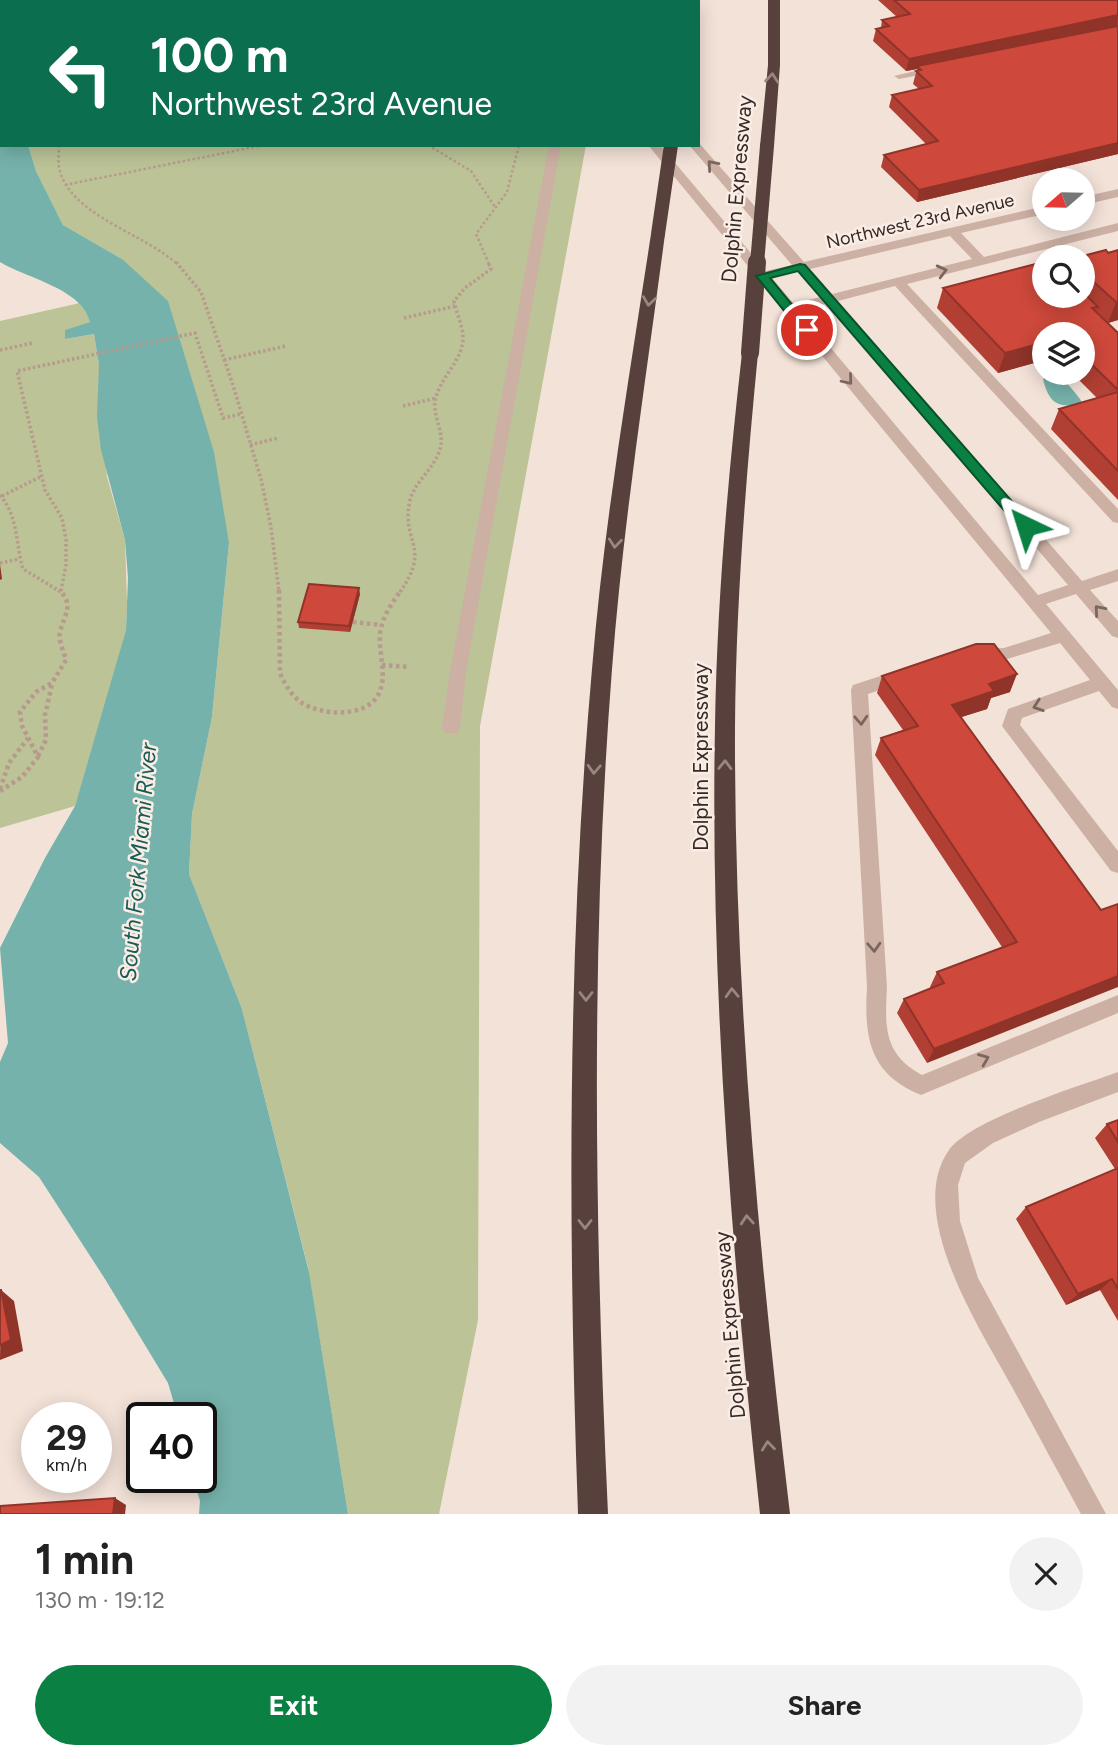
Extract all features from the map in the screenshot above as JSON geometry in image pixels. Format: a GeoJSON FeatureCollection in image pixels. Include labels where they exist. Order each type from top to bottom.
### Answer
{"type":"FeatureCollection","features":[{"type":"Feature","properties":{"kind":"highway","name":"Dolphin Expressway"},"geometry":{"type":"LineString","coordinates":[[774,0],[774,65],[732,556],[725,778],[737,1079],[750,1257],[775,1514]]}},
{"type":"Feature","properties":{"kind":"highway"},"geometry":{"type":"LineString","coordinates":[[593,1514],[585,1276],[586,986],[590,835],[597,724],[616,535],[671,147]]}},
{"type":"Feature","properties":{"kind":"street"},"geometry":{"type":"LineString","coordinates":[[899,76],[953,65]]}},
{"type":"Feature","properties":{"kind":"street"},"geometry":{"type":"LineString","coordinates":[[451,728],[458,671],[555,147]]}},
{"type":"Feature","properties":{"kind":"street"},"geometry":{"type":"LineString","coordinates":[[656,147],[1118,702]]}},
{"type":"Feature","properties":{"kind":"street"},"geometry":{"type":"LineString","coordinates":[[697,147],[1118,632]]}},
{"type":"Feature","properties":{"kind":"street"},"geometry":{"type":"LineString","coordinates":[[1096,198],[1118,193]]}},
{"type":"Feature","properties":{"kind":"street","name":"Northwest 23rd Avenue"},"geometry":{"type":"LineString","coordinates":[[762,276],[1032,213]]}},
{"type":"Feature","properties":{"kind":"street"},"geometry":{"type":"LineString","coordinates":[[789,309],[981,261],[1018,256],[1118,227]]}},
{"type":"Feature","properties":{"kind":"street"},"geometry":{"type":"LineString","coordinates":[[952,231],[981,261]]}},
{"type":"Feature","properties":{"kind":"street"},"geometry":{"type":"LineString","coordinates":[[898,282],[1118,518]]}},
{"type":"Feature","properties":{"kind":"street"},"geometry":{"type":"LineString","coordinates":[[1034,602],[1118,575]]}},
{"type":"Feature","properties":{"kind":"street"},"geometry":{"type":"LineString","coordinates":[[964,653],[1004,654],[1063,636]]}},
{"type":"Feature","properties":{"kind":"street"},"geometry":{"type":"LineString","coordinates":[[925,667],[859,690],[877,987],[874,1026],[886,1058],[902,1077],[921,1085],[1118,1004]]}},
{"type":"Feature","properties":{"kind":"street"},"geometry":{"type":"LineString","coordinates":[[1102,683],[1014,714],[1011,726],[1118,865]]}},
{"type":"Feature","properties":{"kind":"street"},"geometry":{"type":"LineString","coordinates":[[1094,1514],[970,1286],[957,1255],[949,1216],[948,1181],[957,1156],[977,1139],[1118,1082]]}},
{"type":"Feature","properties":{"kind":"path"},"geometry":{"type":"LineString","coordinates":[[59,147],[61,176],[65,186],[88,207],[163,252],[191,277],[201,292],[265,494],[275,539],[282,599],[280,673],[283,684],[292,696],[311,708],[349,712],[377,697],[383,684],[378,653],[381,625],[416,562],[408,513],[409,501],[440,450],[441,434],[436,415],[436,398],[463,343],[463,331],[455,306],[458,295],[491,269],[475,238],[478,229],[507,192],[518,147]]}},
{"type":"Feature","properties":{"kind":"path"},"geometry":{"type":"LineString","coordinates":[[65,186],[254,147]]}},
{"type":"Feature","properties":{"kind":"path"},"geometry":{"type":"LineString","coordinates":[[431,147],[471,171],[495,207]]}},
{"type":"Feature","properties":{"kind":"path"},"geometry":{"type":"LineString","coordinates":[[404,318],[455,306]]}},
{"type":"Feature","properties":{"kind":"path"},"geometry":{"type":"LineString","coordinates":[[61,591],[66,565],[66,540],[62,518],[45,490],[17,371],[195,333],[223,418],[241,414]]}},
{"type":"Feature","properties":{"kind":"path"},"geometry":{"type":"LineString","coordinates":[[0,350],[33,343]]}},
{"type":"Feature","properties":{"kind":"path"},"geometry":{"type":"LineString","coordinates":[[224,360],[286,346]]}},
{"type":"Feature","properties":{"kind":"path"},"geometry":{"type":"LineString","coordinates":[[403,406],[436,398]]}},
{"type":"Feature","properties":{"kind":"path"},"geometry":{"type":"LineString","coordinates":[[250,445],[278,438]]}},
{"type":"Feature","properties":{"kind":"path"},"geometry":{"type":"LineString","coordinates":[[0,790],[24,775],[46,740],[45,715],[52,683],[66,660],[59,634],[69,614],[69,603],[61,591],[23,569],[19,559],[16,519],[1,496],[42,476]]}},
{"type":"Feature","properties":{"kind":"path"},"geometry":{"type":"LineString","coordinates":[[0,564],[19,559]]}},
{"type":"Feature","properties":{"kind":"path"},"geometry":{"type":"LineString","coordinates":[[353,622],[381,625]]}},
{"type":"Feature","properties":{"kind":"path"},"geometry":{"type":"LineString","coordinates":[[382,665],[409,667]]}},
{"type":"Feature","properties":{"kind":"path"},"geometry":{"type":"LineString","coordinates":[[37,757],[34,745],[22,731],[20,712],[36,692],[52,683]]}},
{"type":"Feature","properties":{"kind":"path"},"geometry":{"type":"LineString","coordinates":[[0,790],[9,763],[28,738]]}},
{"type":"Feature","properties":{"kind":"green space"},"geometry":{"type":"Polygon","coordinates":[[[29,147],[586,147],[480,726],[478,1320],[439,1514],[348,1514],[308,1267],[242,1009],[189,874],[192,814],[212,717],[229,543],[122,259],[63,225],[36,171],[29,147]]]}},
{"type":"Feature","properties":{"kind":"green space"},"geometry":{"type":"Polygon","coordinates":[[[80,303],[88,313],[90,322],[66,330],[65,339],[94,334],[99,365],[107,477],[125,540],[126,630],[75,806],[0,828],[0,321],[80,303]]]}},
{"type":"Feature","properties":{"kind":"water","name":"South Fork Miami River"},"geometry":{"type":"Polygon","coordinates":[[[0,147],[29,147],[36,171],[63,225],[122,259],[168,301],[214,452],[229,543],[212,717],[192,814],[189,874],[242,1009],[309,1272],[348,1514],[199,1514],[198,1493],[217,1493],[217,1402],[174,1402],[168,1383],[39,1177],[0,1143],[0,1062],[8,1043],[0,948],[45,858],[75,806],[126,630],[128,578],[125,540],[101,450],[97,417],[99,365],[94,334],[65,339],[65,330],[90,322],[77,301],[52,286],[0,262],[0,147]]]}},
{"type":"Feature","properties":{"kind":"water"},"geometry":{"type":"Polygon","coordinates":[[[1045,385],[1069,385],[1082,403],[1061,405],[1048,394],[1045,385]]]}},
{"type":"Feature","properties":{"kind":"building"},"geometry":{"type":"Polygon","coordinates":[[[894,0],[1118,0],[1118,15],[909,59],[876,29],[889,26],[882,20],[910,14],[894,0]]]}},
{"type":"Feature","properties":{"kind":"building"},"geometry":{"type":"Polygon","coordinates":[[[1118,26],[1118,143],[919,190],[884,155],[938,141],[892,95],[932,86],[916,71],[921,70],[917,66],[1118,26]]]}},
{"type":"Feature","properties":{"kind":"building"},"geometry":{"type":"Polygon","coordinates":[[[1118,250],[1118,302],[1095,283],[1095,253],[1118,250]]]}},
{"type":"Feature","properties":{"kind":"building"},"geometry":{"type":"Polygon","coordinates":[[[1032,265],[1032,308],[1092,308],[1118,333],[1118,390],[1095,368],[1095,322],[1032,322],[1032,346],[1005,353],[943,288],[1032,265]]]}},
{"type":"Feature","properties":{"kind":"building"},"geometry":{"type":"Polygon","coordinates":[[[1118,392],[1118,471],[1059,409],[1118,392]]]}},
{"type":"Feature","properties":{"kind":"building"},"geometry":{"type":"Polygon","coordinates":[[[309,584],[359,588],[349,626],[298,622],[309,584]]]}},
{"type":"Feature","properties":{"kind":"building"},"geometry":{"type":"Polygon","coordinates":[[[976,644],[994,644],[1017,674],[989,684],[994,691],[952,705],[1101,910],[1118,904],[1118,976],[934,1049],[904,999],[944,983],[937,972],[1017,942],[881,738],[918,726],[882,676],[976,644]]]}},
{"type":"Feature","properties":{"kind":"building"},"geometry":{"type":"Polygon","coordinates":[[[1118,1120],[1118,1142],[1107,1124],[1118,1120]]]}},
{"type":"Feature","properties":{"kind":"building"},"geometry":{"type":"Polygon","coordinates":[[[1118,1168],[1118,1289],[1112,1279],[1078,1294],[1026,1207],[1118,1168]]]}},
{"type":"Feature","properties":{"kind":"building"},"geometry":{"type":"Polygon","coordinates":[[[0,1290],[11,1340],[0,1345],[0,1290]]]}},
{"type":"Feature","properties":{"kind":"building"},"geometry":{"type":"Polygon","coordinates":[[[115,1498],[113,1514],[0,1514],[0,1506],[115,1498]]]}},
{"type":"Feature","properties":{"kind":"route"},"geometry":{"type":"LineString","coordinates":[[807,330],[762,276],[800,267],[1026,526]]}}]}
